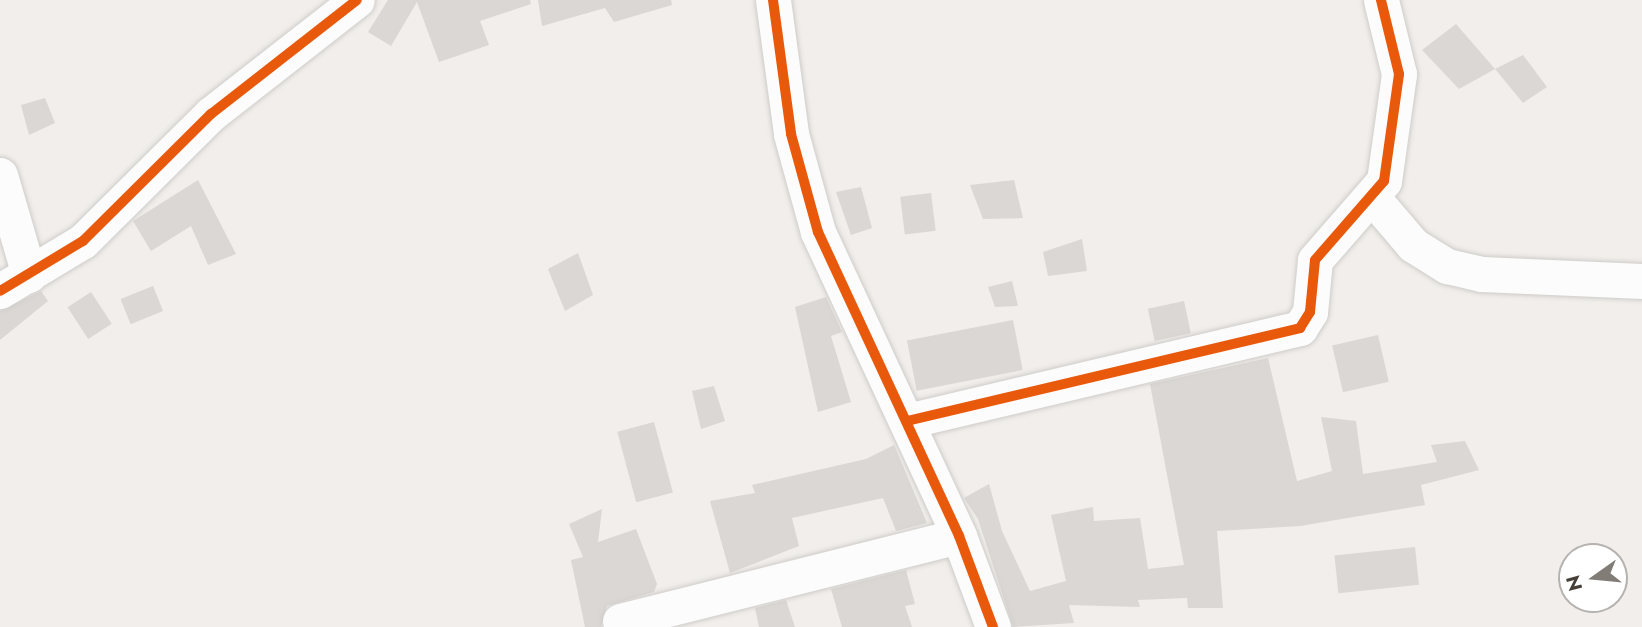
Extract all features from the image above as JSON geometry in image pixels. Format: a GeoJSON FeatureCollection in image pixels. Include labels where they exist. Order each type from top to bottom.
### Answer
{"type":"FeatureCollection","features":[{"type":"Feature","properties":{"kind":"street"},"geometry":{"type":"LineString","coordinates":[[0,175],[15,283],[94,233],[211,114],[357,0]]}},
{"type":"Feature","properties":{"kind":"street"},"geometry":{"type":"LineString","coordinates":[[773,0],[790,134],[818,232],[959,536],[993,627]]}},
{"type":"Feature","properties":{"kind":"street"},"geometry":{"type":"LineString","coordinates":[[907,421],[1300,328],[1310,312],[1315,260],[1373,198],[1384,181],[1399,74],[1381,0]]}},
{"type":"Feature","properties":{"kind":"street"},"geometry":{"type":"LineString","coordinates":[[1373,198],[1413,245],[1447,266],[1482,274],[1642,281]]}},
{"type":"Feature","properties":{"kind":"street"},"geometry":{"type":"LineString","coordinates":[[620,621],[959,536]]}},
{"type":"Feature","properties":{"kind":"building"},"geometry":{"type":"Polygon","coordinates":[[[388,0],[530,0],[531,4],[480,21],[489,45],[439,62],[417,2],[391,46],[368,32],[388,0]]]}},
{"type":"Feature","properties":{"kind":"building"},"geometry":{"type":"Polygon","coordinates":[[[538,0],[671,0],[672,5],[614,22],[605,8],[542,26],[538,0]]]}},
{"type":"Feature","properties":{"kind":"building"},"geometry":{"type":"Polygon","coordinates":[[[1456,24],[1495,69],[1459,89],[1422,50],[1456,24]]]}},
{"type":"Feature","properties":{"kind":"building"},"geometry":{"type":"Polygon","coordinates":[[[1523,55],[1547,87],[1523,103],[1495,69],[1523,55]]]}},
{"type":"Feature","properties":{"kind":"building"},"geometry":{"type":"Polygon","coordinates":[[[45,98],[55,123],[29,135],[21,105],[45,98]]]}},
{"type":"Feature","properties":{"kind":"building"},"geometry":{"type":"Polygon","coordinates":[[[198,180],[236,254],[208,265],[191,226],[151,251],[133,221],[198,180]]]}},
{"type":"Feature","properties":{"kind":"building"},"geometry":{"type":"Polygon","coordinates":[[[1014,180],[1023,218],[983,219],[970,185],[1014,180]]]}},
{"type":"Feature","properties":{"kind":"building"},"geometry":{"type":"Polygon","coordinates":[[[861,187],[872,228],[851,235],[836,192],[861,187]]]}},
{"type":"Feature","properties":{"kind":"building"},"geometry":{"type":"Polygon","coordinates":[[[931,193],[936,231],[905,234],[900,197],[931,193]]]}},
{"type":"Feature","properties":{"kind":"building"},"geometry":{"type":"Polygon","coordinates":[[[1082,239],[1087,271],[1048,276],[1043,252],[1082,239]]]}},
{"type":"Feature","properties":{"kind":"building"},"geometry":{"type":"Polygon","coordinates":[[[578,253],[593,295],[565,311],[548,269],[578,253]]]}},
{"type":"Feature","properties":{"kind":"building"},"geometry":{"type":"Polygon","coordinates":[[[1012,281],[1018,306],[995,307],[988,287],[1012,281]]]}},
{"type":"Feature","properties":{"kind":"building"},"geometry":{"type":"Polygon","coordinates":[[[153,286],[163,311],[131,324],[121,299],[153,286]]]}},
{"type":"Feature","properties":{"kind":"building"},"geometry":{"type":"Polygon","coordinates":[[[41,291],[48,301],[0,340],[0,311],[41,291]]]}},
{"type":"Feature","properties":{"kind":"building"},"geometry":{"type":"Polygon","coordinates":[[[91,292],[112,324],[88,339],[68,307],[91,292]]]}},
{"type":"Feature","properties":{"kind":"building"},"geometry":{"type":"Polygon","coordinates":[[[826,297],[842,332],[831,336],[851,402],[818,412],[795,307],[826,297]]]}},
{"type":"Feature","properties":{"kind":"building"},"geometry":{"type":"Polygon","coordinates":[[[1184,301],[1191,333],[1155,341],[1148,309],[1184,301]]]}},
{"type":"Feature","properties":{"kind":"building"},"geometry":{"type":"Polygon","coordinates":[[[1013,320],[1023,370],[917,391],[907,341],[1013,320]]]}},
{"type":"Feature","properties":{"kind":"building"},"geometry":{"type":"Polygon","coordinates":[[[1378,335],[1389,382],[1343,392],[1332,346],[1378,335]]]}},
{"type":"Feature","properties":{"kind":"building"},"geometry":{"type":"Polygon","coordinates":[[[1268,358],[1297,481],[1332,471],[1321,417],[1356,421],[1363,474],[1437,462],[1431,445],[1465,441],[1479,470],[1421,485],[1425,505],[1300,526],[1217,531],[1223,608],[1188,608],[1187,598],[1138,600],[1140,607],[1069,605],[1074,623],[1013,627],[978,519],[964,498],[989,484],[1002,531],[1030,591],[1066,581],[1051,515],[1093,507],[1094,521],[1140,518],[1148,569],[1184,565],[1150,384],[1268,358]]]}},
{"type":"Feature","properties":{"kind":"building"},"geometry":{"type":"Polygon","coordinates":[[[714,386],[725,421],[701,429],[692,391],[714,386]]]}},
{"type":"Feature","properties":{"kind":"building"},"geometry":{"type":"Polygon","coordinates":[[[654,422],[673,493],[636,502],[617,432],[654,422]]]}},
{"type":"Feature","properties":{"kind":"building"},"geometry":{"type":"Polygon","coordinates":[[[894,445],[927,523],[896,531],[883,498],[792,518],[799,546],[730,573],[710,501],[755,493],[752,485],[866,459],[894,445]]]}},
{"type":"Feature","properties":{"kind":"building"},"geometry":{"type":"Polygon","coordinates":[[[602,509],[598,542],[636,529],[657,584],[654,592],[607,606],[601,627],[585,627],[571,560],[583,557],[569,524],[602,509]]]}},
{"type":"Feature","properties":{"kind":"building"},"geometry":{"type":"Polygon","coordinates":[[[1415,547],[1419,585],[1338,593],[1334,555],[1415,547]]]}},
{"type":"Feature","properties":{"kind":"building"},"geometry":{"type":"Polygon","coordinates":[[[906,570],[915,604],[905,606],[912,627],[842,627],[831,589],[906,570]]]}},
{"type":"Feature","properties":{"kind":"building"},"geometry":{"type":"Polygon","coordinates":[[[786,600],[795,627],[759,627],[755,608],[786,600]]]}},
{"type":"Feature","properties":{"kind":"cycle path"},"geometry":{"type":"LineString","coordinates":[[0,291],[83,241],[211,114],[357,0]]}},
{"type":"Feature","properties":{"kind":"cycle path"},"geometry":{"type":"LineString","coordinates":[[773,0],[791,134],[818,232],[959,536],[993,627]]}},
{"type":"Feature","properties":{"kind":"cycle path"},"geometry":{"type":"LineString","coordinates":[[907,421],[1300,328],[1310,312],[1315,260],[1384,181],[1399,74],[1381,0]]}}]}
